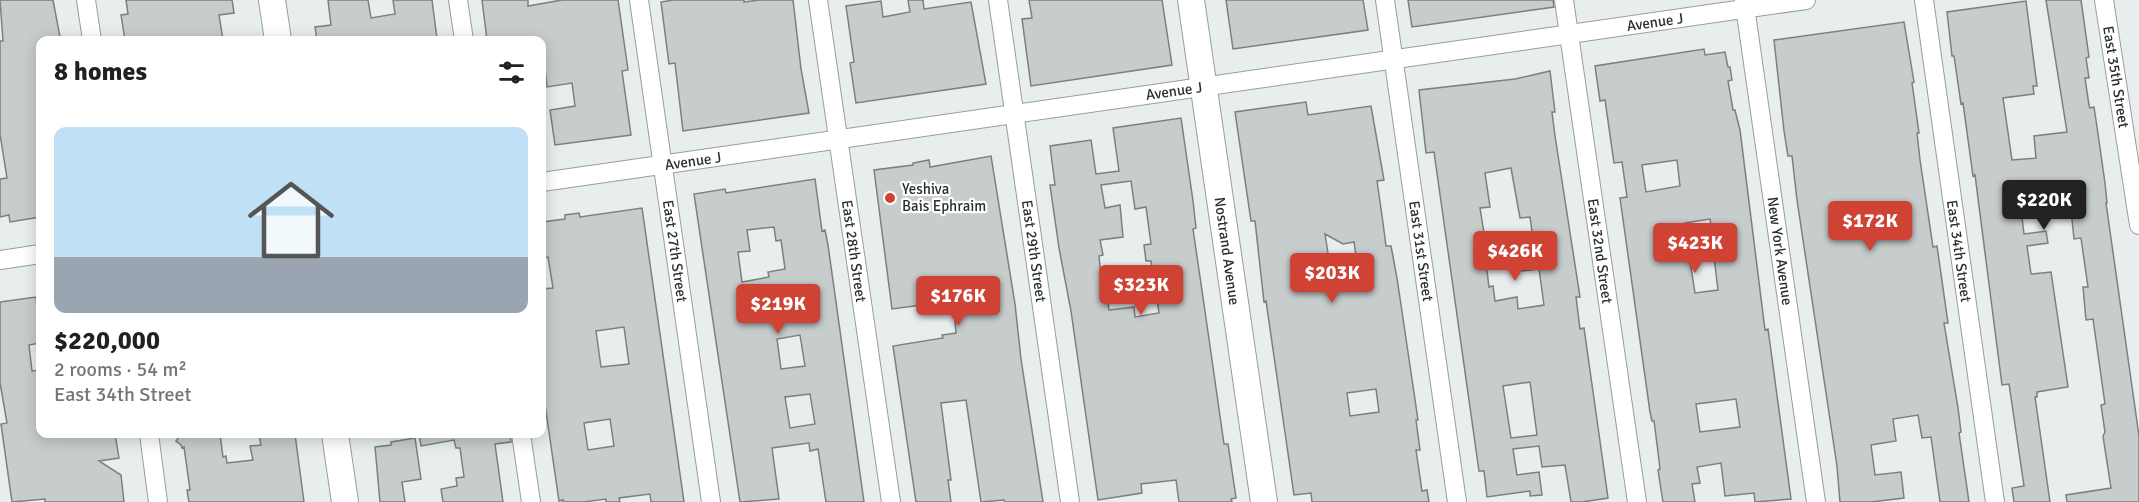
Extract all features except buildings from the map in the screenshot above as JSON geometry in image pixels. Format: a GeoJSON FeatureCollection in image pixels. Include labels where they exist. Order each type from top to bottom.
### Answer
{"type":"FeatureCollection","features":[{"type":"Feature","properties":{"kind":"main road"},"geometry":{"type":"LineString","coordinates":[[272,0],[277,36]]}},
{"type":"Feature","properties":{"kind":"main road","name":"Nostrand Avenue"},"geometry":{"type":"LineString","coordinates":[[1191,0],[1264,502]]}},
{"type":"Feature","properties":{"kind":"main road"},"geometry":{"type":"LineString","coordinates":[[336,438],[345,502]]}},
{"type":"Feature","properties":{"kind":"street"},"geometry":{"type":"LineString","coordinates":[[86,0],[91,36]]}},
{"type":"Feature","properties":{"kind":"street"},"geometry":{"type":"LineString","coordinates":[[458,0],[463,36]]}},
{"type":"Feature","properties":{"kind":"street","name":"East 27th Street"},"geometry":{"type":"LineString","coordinates":[[639,0],[711,502]]}},
{"type":"Feature","properties":{"kind":"street","name":"East 28th Street"},"geometry":{"type":"LineString","coordinates":[[818,0],[891,502]]}},
{"type":"Feature","properties":{"kind":"street","name":"East 29th Street"},"geometry":{"type":"LineString","coordinates":[[998,0],[1070,502]]}},
{"type":"Feature","properties":{"kind":"street","name":"East 31st Street"},"geometry":{"type":"LineString","coordinates":[[1385,0],[1457,502]]}},
{"type":"Feature","properties":{"kind":"street","name":"East 32nd Street"},"geometry":{"type":"LineString","coordinates":[[1564,0],[1637,502]]}},
{"type":"Feature","properties":{"kind":"street","name":"Avenue J"},"geometry":{"type":"LineString","coordinates":[[546,181],[1569,34],[1745,4],[1806,0]]}},
{"type":"Feature","properties":{"kind":"street","name":"East 34th Street"},"geometry":{"type":"LineString","coordinates":[[1924,0],[1995,502]]}},
{"type":"Feature","properties":{"kind":"street","name":"East 35th Street"},"geometry":{"type":"LineString","coordinates":[[2104,0],[2139,225]]}},
{"type":"Feature","properties":{"kind":"street","name":"New York Avenue"},"geometry":{"type":"LineString","coordinates":[[1745,4],[1816,502]]}},
{"type":"Feature","properties":{"kind":"street"},"geometry":{"type":"LineString","coordinates":[[0,260],[36,255]]}},
{"type":"Feature","properties":{"kind":"street"},"geometry":{"type":"LineString","coordinates":[[149,438],[158,502]]}},
{"type":"Feature","properties":{"kind":"street"},"geometry":{"type":"LineString","coordinates":[[522,438],[531,502]]}},
{"type":"Feature","properties":{"kind":"place","name":"Yeshiva Bais Ephraim"},"geometry":{"type":"Point","coordinates":[890,198]}}]}
